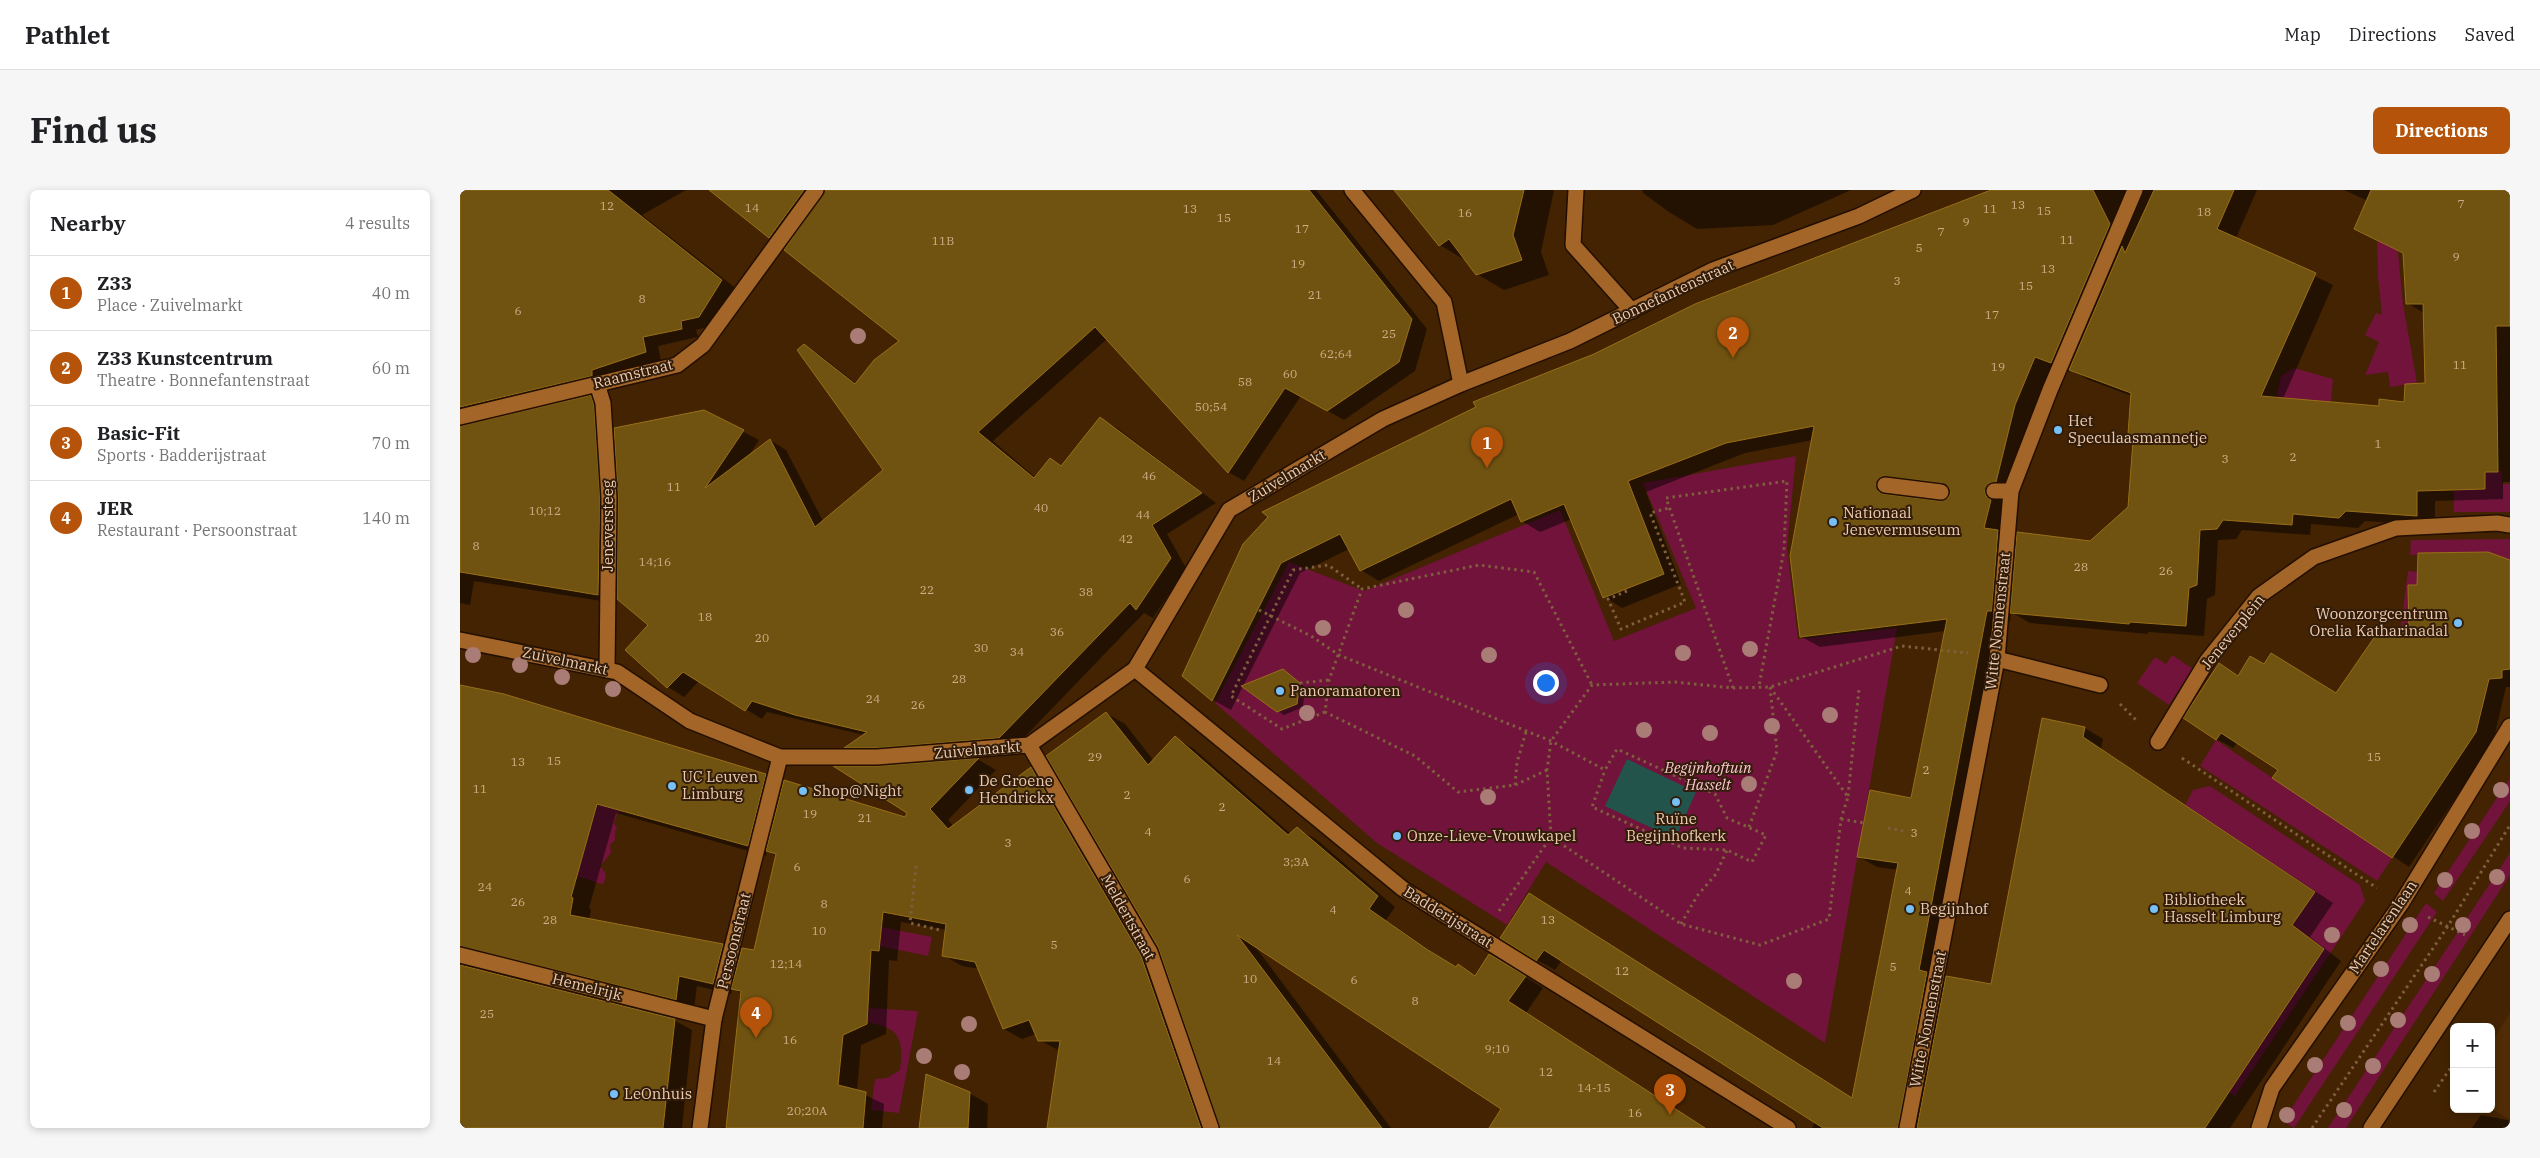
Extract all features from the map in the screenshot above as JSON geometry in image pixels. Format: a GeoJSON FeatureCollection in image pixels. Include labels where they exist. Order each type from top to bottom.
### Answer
{"type":"FeatureCollection","features":[{"type":"Feature","properties":{"kind":"street","name":"Raamstraat"},"geometry":{"type":"LineString","coordinates":[[460,417],[677,365],[703,345],[816,190]]}},
{"type":"Feature","properties":{"kind":"street"},"geometry":{"type":"LineString","coordinates":[[1352,190],[1444,302],[1461,384]]}},
{"type":"Feature","properties":{"kind":"street"},"geometry":{"type":"LineString","coordinates":[[1576,190],[1573,245],[1632,311]]}},
{"type":"Feature","properties":{"kind":"street","name":"Bonnefantenstraat"},"geometry":{"type":"LineString","coordinates":[[1461,384],[1570,341],[1713,270],[1859,216],[1913,190]]}},
{"type":"Feature","properties":{"kind":"street","name":"Witte Nonnenstraat"},"geometry":{"type":"LineString","coordinates":[[1907,1128],[1997,659],[2011,491],[2050,390],[2135,190]]}},
{"type":"Feature","properties":{"kind":"street","name":"Jeneversteeg"},"geometry":{"type":"LineString","coordinates":[[597,384],[603,404],[609,498],[607,670]]}},
{"type":"Feature","properties":{"kind":"street","name":"Zuivelmarkt"},"geometry":{"type":"LineString","coordinates":[[460,640],[617,672],[690,721],[780,757],[877,757],[1029,745],[1135,669],[1229,510],[1382,419],[1461,384]]}},
{"type":"Feature","properties":{"kind":"street"},"geometry":{"type":"LineString","coordinates":[[1885,485],[1941,492]]}},
{"type":"Feature","properties":{"kind":"street"},"geometry":{"type":"LineString","coordinates":[[1994,491],[2011,491]]}},
{"type":"Feature","properties":{"kind":"street","name":"Jeneverplein"},"geometry":{"type":"LineString","coordinates":[[2158,742],[2207,662],[2259,596],[2314,557],[2396,528],[2497,523],[2510,525]]}},
{"type":"Feature","properties":{"kind":"street"},"geometry":{"type":"LineString","coordinates":[[1997,659],[2100,685]]}},
{"type":"Feature","properties":{"kind":"street","name":"Badderijstraat"},"geometry":{"type":"LineString","coordinates":[[1135,669],[1403,889],[1788,1128]]}},
{"type":"Feature","properties":{"kind":"street","name":"Martelarenlaan"},"geometry":{"type":"LineString","coordinates":[[2259,1128],[2272,1088],[2401,904],[2510,726]]}},
{"type":"Feature","properties":{"kind":"street","name":"Meldertstraat"},"geometry":{"type":"LineString","coordinates":[[1029,745],[1150,952],[1210,1128]]}},
{"type":"Feature","properties":{"kind":"street","name":"Persoonstraat"},"geometry":{"type":"LineString","coordinates":[[700,1128],[714,1019],[780,757]]}},
{"type":"Feature","properties":{"kind":"street"},"geometry":{"type":"LineString","coordinates":[[2371,1128],[2510,919]]}},
{"type":"Feature","properties":{"kind":"street","name":"Hemelrijk"},"geometry":{"type":"LineString","coordinates":[[460,955],[714,1019]]}},
{"type":"Feature","properties":{"kind":"path"},"geometry":{"type":"LineString","coordinates":[[1733,688],[1666,498],[1787,482],[1784,550],[1759,686]]}},
{"type":"Feature","properties":{"kind":"path"},"geometry":{"type":"LineString","coordinates":[[1627,591],[1608,599],[1621,629],[1685,602],[1650,513],[1669,508]]}},
{"type":"Feature","properties":{"kind":"path"},"geometry":{"type":"LineString","coordinates":[[1547,770],[1515,785],[1458,792],[1415,756],[1325,712],[1282,729],[1231,696],[1293,570],[1328,565],[1362,589],[1479,565],[1534,572],[1592,685]]}},
{"type":"Feature","properties":{"kind":"path"},"geometry":{"type":"LineString","coordinates":[[1325,712],[1329,680],[1362,589]]}},
{"type":"Feature","properties":{"kind":"path"},"geometry":{"type":"LineString","coordinates":[[1258,610],[1311,636],[1339,655],[1526,732],[1551,740],[1605,770]]}},
{"type":"Feature","properties":{"kind":"path"},"geometry":{"type":"LineString","coordinates":[[1592,685],[1675,682],[1733,688],[1770,687],[1902,646],[1978,654]]}},
{"type":"Feature","properties":{"kind":"path"},"geometry":{"type":"LineString","coordinates":[[1300,682],[1329,680]]}},
{"type":"Feature","properties":{"kind":"path"},"geometry":{"type":"LineString","coordinates":[[1499,911],[1551,837],[1547,770],[1551,740],[1592,685]]}},
{"type":"Feature","properties":{"kind":"path"},"geometry":{"type":"LineString","coordinates":[[2100,685],[2158,742],[2401,904],[2448,926]]}},
{"type":"Feature","properties":{"kind":"path"},"geometry":{"type":"LineString","coordinates":[[1770,687],[1848,797]]}},
{"type":"Feature","properties":{"kind":"path"},"geometry":{"type":"LineString","coordinates":[[1749,827],[1777,751],[1770,687]]}},
{"type":"Feature","properties":{"kind":"path"},"geometry":{"type":"LineString","coordinates":[[1551,837],[1682,924],[1760,945],[1829,920],[1841,819],[1848,797],[1859,689]]}},
{"type":"Feature","properties":{"kind":"path"},"geometry":{"type":"LineString","coordinates":[[1515,785],[1517,762],[1526,732]]}},
{"type":"Feature","properties":{"kind":"path"},"geometry":{"type":"LineString","coordinates":[[1617,749],[1715,794],[1728,818],[1749,827],[1766,835],[1752,862],[1727,850],[1683,848],[1592,807],[1605,770],[1617,749]]}},
{"type":"Feature","properties":{"kind":"path"},"geometry":{"type":"LineString","coordinates":[[1841,819],[1864,823]]}},
{"type":"Feature","properties":{"kind":"path"},"geometry":{"type":"LineString","coordinates":[[2312,1128],[2448,926],[2510,825]]}},
{"type":"Feature","properties":{"kind":"path"},"geometry":{"type":"LineString","coordinates":[[1888,828],[1904,831]]}},
{"type":"Feature","properties":{"kind":"path"},"geometry":{"type":"LineString","coordinates":[[1682,924],[1697,896],[1716,874],[1727,850]]}},
{"type":"Feature","properties":{"kind":"path"},"geometry":{"type":"LineString","coordinates":[[916,866],[910,923],[940,930]]}},
{"type":"Feature","properties":{"kind":"shaded area"},"geometry":{"type":"Polygon","coordinates":[[[2510,1013],[2510,1120],[2495,1111],[2495,1037],[2510,1013]]]}},
{"type":"Feature","properties":{"kind":"green space"},"geometry":{"type":"Polygon","coordinates":[[[2393,202],[2403,304],[2417,383],[2390,387],[2388,372],[2365,375],[2379,342],[2365,335],[2376,313],[2382,315],[2378,277],[2377,233],[2393,202]]]}},
{"type":"Feature","properties":{"kind":"green space"},"geometry":{"type":"Polygon","coordinates":[[[2294,368],[2333,379],[2330,413],[2274,409],[2281,376],[2294,368]]]}},
{"type":"Feature","properties":{"kind":"green space","name":"Begijnhoftuin Hasselt"},"geometry":{"type":"Polygon","coordinates":[[[1796,456],[1787,548],[1798,639],[1897,628],[1825,1043],[1546,862],[1507,925],[1377,843],[1215,703],[1289,562],[1364,591],[1560,510],[1614,641],[1696,608],[1643,483],[1796,456]]]}},
{"type":"Feature","properties":{"kind":"green space"},"geometry":{"type":"Polygon","coordinates":[[[2502,471],[2502,484],[2510,484],[2510,512],[2454,512],[2454,490],[2485,472],[2502,471]]]}},
{"type":"Feature","properties":{"kind":"green space"},"geometry":{"type":"Polygon","coordinates":[[[2510,539],[2510,584],[2504,558],[2481,552],[2410,555],[2411,540],[2510,539]]]}},
{"type":"Feature","properties":{"kind":"green space"},"geometry":{"type":"Polygon","coordinates":[[[2408,571],[2418,572],[2418,585],[2408,585],[2408,634],[2400,634],[2408,571]]]}},
{"type":"Feature","properties":{"kind":"green space"},"geometry":{"type":"Polygon","coordinates":[[[2172,655],[2193,669],[2169,705],[2137,683],[2155,657],[2166,664],[2172,655]]]}},
{"type":"Feature","properties":{"kind":"green space"},"geometry":{"type":"Polygon","coordinates":[[[2216,740],[2392,858],[2377,881],[2200,766],[2216,740]]]}},
{"type":"Feature","properties":{"kind":"green space"},"geometry":{"type":"Polygon","coordinates":[[[2510,778],[2510,801],[2443,901],[2434,893],[2510,778]]]}},
{"type":"Feature","properties":{"kind":"green space"},"geometry":{"type":"Polygon","coordinates":[[[2210,786],[2360,885],[2365,901],[2235,1096],[2229,1092],[2323,949],[2292,925],[2315,892],[2185,805],[2193,790],[2210,786]]]}},
{"type":"Feature","properties":{"kind":"green space"},"geometry":{"type":"Polygon","coordinates":[[[598,804],[624,812],[617,813],[614,823],[617,828],[615,840],[610,845],[611,853],[600,866],[606,874],[604,883],[601,884],[577,876],[598,804]]]}},
{"type":"Feature","properties":{"kind":"green space"},"geometry":{"type":"Polygon","coordinates":[[[2510,853],[2510,875],[2346,1128],[2328,1128],[2510,853]]]}},
{"type":"Feature","properties":{"kind":"green space"},"geometry":{"type":"Polygon","coordinates":[[[2426,903],[2437,912],[2294,1128],[2283,1121],[2426,903]]]}},
{"type":"Feature","properties":{"kind":"green space"},"geometry":{"type":"Polygon","coordinates":[[[881,927],[932,937],[928,956],[879,946],[881,927]]]}},
{"type":"Feature","properties":{"kind":"green space"},"geometry":{"type":"Polygon","coordinates":[[[868,1008],[918,1011],[899,1113],[871,1110],[875,1079],[887,1078],[900,1070],[901,1049],[900,1041],[891,1030],[864,1022],[869,1016],[868,1008]]]}},
{"type":"Feature","properties":{"kind":"water"},"geometry":{"type":"Polygon","coordinates":[[[1627,759],[1696,792],[1675,839],[1605,806],[1627,759]]]}},
{"type":"Feature","properties":{"kind":"building"},"geometry":{"type":"Polygon","coordinates":[[[460,190],[608,190],[722,280],[699,317],[681,321],[682,329],[643,337],[646,352],[592,370],[592,376],[460,407],[460,190]]]}},
{"type":"Feature","properties":{"kind":"building"},"geometry":{"type":"Polygon","coordinates":[[[709,190],[804,190],[769,238],[709,190]]]}},
{"type":"Feature","properties":{"kind":"building"},"geometry":{"type":"Polygon","coordinates":[[[825,190],[1309,190],[1412,319],[1399,362],[1327,411],[1285,388],[1228,473],[1095,327],[978,432],[1034,478],[1050,458],[1061,466],[1100,417],[1202,493],[1152,525],[1171,558],[1136,610],[1130,603],[999,738],[877,748],[844,748],[867,732],[795,715],[752,701],[745,711],[683,672],[667,688],[625,650],[648,625],[617,599],[618,498],[614,428],[704,410],[744,430],[705,488],[770,439],[815,527],[883,470],[797,350],[804,344],[855,384],[874,360],[899,341],[784,250],[825,190]]]}},
{"type":"Feature","properties":{"kind":"building"},"geometry":{"type":"Polygon","coordinates":[[[1394,190],[1524,190],[1513,235],[1522,260],[1476,275],[1449,239],[1439,246],[1394,190]]]}},
{"type":"Feature","properties":{"kind":"building"},"geometry":{"type":"Polygon","coordinates":[[[1991,190],[2093,190],[2110,224],[2051,363],[2035,357],[2015,405],[1996,482],[1989,483],[1985,491],[1986,496],[1991,500],[1984,528],[1998,530],[1992,611],[1987,611],[1919,970],[1927,972],[1898,1128],[1823,1128],[1544,950],[1536,961],[1500,938],[1529,893],[1852,1098],[1898,863],[1857,857],[1870,790],[1911,798],[1947,619],[1800,637],[1790,556],[1814,426],[1726,443],[1628,481],[1664,574],[1603,598],[1564,504],[1521,522],[1511,499],[1360,571],[1340,534],[1281,563],[1212,701],[1182,676],[1243,544],[1268,517],[1262,512],[1476,407],[1473,402],[1594,354],[1695,304],[1991,190]],[[1882,476],[1876,484],[1879,492],[1884,494],[1940,501],[1948,498],[1950,494],[1949,488],[1942,483],[1882,476]]]}},
{"type":"Feature","properties":{"kind":"building"},"geometry":{"type":"Polygon","coordinates":[[[2154,190],[2234,190],[2217,229],[2316,273],[2261,396],[2379,406],[2379,399],[2404,402],[2405,384],[2425,383],[2423,304],[2406,304],[2403,253],[2354,229],[2371,190],[2510,190],[2510,326],[2496,326],[2498,472],[2485,472],[2485,489],[2417,491],[2417,516],[2346,511],[2339,518],[2293,514],[2292,525],[2223,520],[2217,529],[2200,530],[2197,585],[2189,588],[2186,626],[2130,622],[2129,624],[2010,613],[2017,532],[2090,541],[2128,507],[2133,441],[2128,434],[2131,393],[2069,370],[2122,246],[2125,253],[2154,190]]]}},
{"type":"Feature","properties":{"kind":"building"},"geometry":{"type":"Polygon","coordinates":[[[591,395],[594,405],[600,498],[598,595],[460,572],[460,426],[591,395]]]}},
{"type":"Feature","properties":{"kind":"building"},"geometry":{"type":"Polygon","coordinates":[[[2488,552],[2510,560],[2510,669],[2502,670],[2502,678],[2489,679],[2476,732],[2392,858],[2272,778],[2278,770],[2221,733],[2216,740],[2183,718],[2219,663],[2238,676],[2250,656],[2264,664],[2271,653],[2336,693],[2380,629],[2409,632],[2408,585],[2417,585],[2418,553],[2488,552]]]}},
{"type":"Feature","properties":{"kind":"building","name":"Panoramatoren"},"geometry":{"type":"Polygon","coordinates":[[[1283,669],[1300,683],[1297,704],[1277,712],[1241,686],[1283,669]]]}},
{"type":"Feature","properties":{"kind":"building"},"geometry":{"type":"Polygon","coordinates":[[[460,685],[504,694],[766,774],[748,846],[597,804],[571,897],[573,898],[570,915],[723,944],[713,984],[679,976],[676,1000],[460,946],[460,685]]]}},
{"type":"Feature","properties":{"kind":"building"},"geometry":{"type":"Polygon","coordinates":[[[1106,712],[1148,765],[1175,736],[1288,835],[1297,827],[1378,896],[1369,909],[1428,950],[1456,967],[1458,964],[1475,976],[1489,954],[1526,976],[1508,1001],[1705,1128],[1489,1128],[1501,1109],[1237,935],[1382,1128],[1220,1128],[1158,947],[1046,756],[1106,712]]]}},
{"type":"Feature","properties":{"kind":"building","name":"Bibliotheek Hasselt Limburg"},"geometry":{"type":"Polygon","coordinates":[[[2042,718],[2085,727],[2083,737],[2315,892],[2292,925],[2324,949],[2205,1128],[1917,1128],[1946,976],[1991,984],[2042,718]]]}},
{"type":"Feature","properties":{"kind":"building"},"geometry":{"type":"Polygon","coordinates":[[[979,758],[930,809],[948,829],[1031,767],[1141,956],[1201,1128],[1047,1128],[1060,1041],[1038,1041],[1029,1020],[1003,1029],[975,962],[942,956],[946,924],[883,912],[879,951],[871,950],[867,1024],[843,1035],[838,1085],[866,1092],[863,1128],[726,1128],[741,991],[731,989],[742,948],[754,950],[776,854],[766,851],[784,780],[905,817],[907,813],[833,766],[878,766],[979,758]]]}},
{"type":"Feature","properties":{"kind":"building"},"geometry":{"type":"Polygon","coordinates":[[[460,965],[675,1019],[663,1128],[460,1128],[460,965]]]}},
{"type":"Feature","properties":{"kind":"building"},"geometry":{"type":"Polygon","coordinates":[[[926,1074],[970,1092],[968,1128],[919,1128],[926,1074]]]}},
{"type":"Feature","properties":{"kind":"place","name":"Z33 Kunstcentrum"},"geometry":{"type":"Point","coordinates":[1733,358]}},
{"type":"Feature","properties":{"kind":"place","name":"Het Speculaasmannetje"},"geometry":{"type":"Point","coordinates":[2058,430]}},
{"type":"Feature","properties":{"kind":"place","name":"Z33"},"geometry":{"type":"Point","coordinates":[1487,468]}},
{"type":"Feature","properties":{"kind":"place","name":"Nationaal Jenevermuseum"},"geometry":{"type":"Point","coordinates":[1833,522]}},
{"type":"Feature","properties":{"kind":"place","name":"Woonzorgcentrum Orelia Katharinadal"},"geometry":{"type":"Point","coordinates":[2458,623]}},
{"type":"Feature","properties":{"kind":"place","name":"Panoramatoren"},"geometry":{"type":"Point","coordinates":[1280,691]}},
{"type":"Feature","properties":{"kind":"place","name":"UC Leuven Limburg"},"geometry":{"type":"Point","coordinates":[672,786]}},
{"type":"Feature","properties":{"kind":"place","name":"De Groene Hendrickx"},"geometry":{"type":"Point","coordinates":[969,790]}},
{"type":"Feature","properties":{"kind":"place","name":"Shop@Night"},"geometry":{"type":"Point","coordinates":[803,791]}},
{"type":"Feature","properties":{"kind":"place","name":"Ruïne Begijnhofkerk"},"geometry":{"type":"Point","coordinates":[1676,802]}},
{"type":"Feature","properties":{"kind":"place","name":"Onze-Lieve-Vrouwkapel"},"geometry":{"type":"Point","coordinates":[1397,836]}},
{"type":"Feature","properties":{"kind":"place","name":"Begijnhof"},"geometry":{"type":"Point","coordinates":[1910,909]}},
{"type":"Feature","properties":{"kind":"place","name":"Bibliotheek Hasselt Limburg"},"geometry":{"type":"Point","coordinates":[2154,909]}},
{"type":"Feature","properties":{"kind":"place","name":"JER"},"geometry":{"type":"Point","coordinates":[756,1038]}},
{"type":"Feature","properties":{"kind":"place","name":"LeOnhuis"},"geometry":{"type":"Point","coordinates":[614,1094]}},
{"type":"Feature","properties":{"kind":"place","name":"Basic-Fit"},"geometry":{"type":"Point","coordinates":[1670,1115]}}]}
